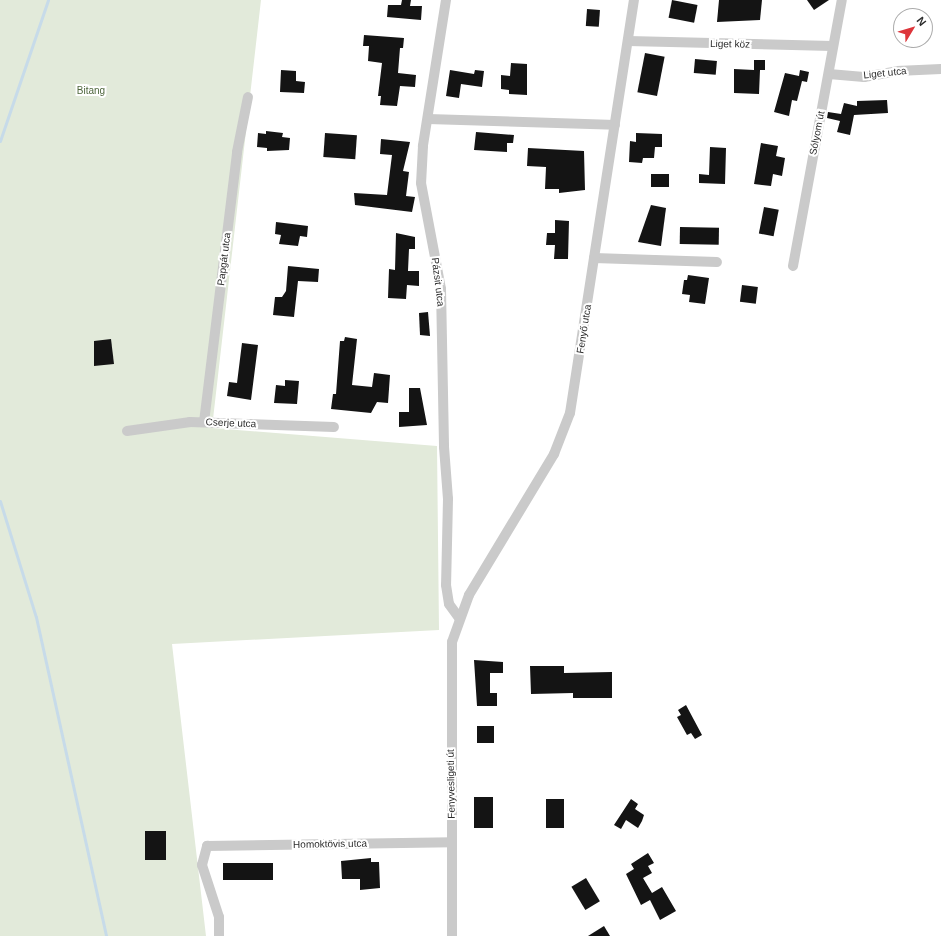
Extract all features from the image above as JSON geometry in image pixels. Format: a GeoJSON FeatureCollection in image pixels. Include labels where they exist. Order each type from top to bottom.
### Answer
{"type":"FeatureCollection","features":[{"type":"Feature","properties":{"kind":"street","name":"Pázsit utca"},"geometry":{"type":"LineString","coordinates":[[446,0],[428,119],[421,183],[441,290],[444,447],[448,499],[447,596],[459,618]]}},
{"type":"Feature","properties":{"kind":"street","name":"Fenyő utca"},"geometry":{"type":"LineString","coordinates":[[454,632],[469,595],[546,468],[566,428],[573,398],[634,0]]}},
{"type":"Feature","properties":{"kind":"street","name":"Sólyom út"},"geometry":{"type":"LineString","coordinates":[[792,266],[829,74],[832,46],[842,0]]}},
{"type":"Feature","properties":{"kind":"street","name":"Liget köz"},"geometry":{"type":"LineString","coordinates":[[628,41],[832,46]]}},
{"type":"Feature","properties":{"kind":"street","name":"Liget utca"},"geometry":{"type":"LineString","coordinates":[[829,74],[864,77],[897,71],[941,69]]}},
{"type":"Feature","properties":{"kind":"street","name":"Papgát utca"},"geometry":{"type":"LineString","coordinates":[[204,422],[238,152],[248,97]]}},
{"type":"Feature","properties":{"kind":"street"},"geometry":{"type":"LineString","coordinates":[[428,119],[615,125]]}},
{"type":"Feature","properties":{"kind":"street"},"geometry":{"type":"LineString","coordinates":[[594,258],[717,262]]}},
{"type":"Feature","properties":{"kind":"street","name":"Cserje utca"},"geometry":{"type":"LineString","coordinates":[[127,431],[204,422],[334,428]]}},
{"type":"Feature","properties":{"kind":"street","name":"Fenyvesligeti út"},"geometry":{"type":"LineString","coordinates":[[452,936],[450,657],[454,632]]}},
{"type":"Feature","properties":{"kind":"street","name":"Homoktövis utca"},"geometry":{"type":"LineString","coordinates":[[219,936],[219,917],[202,865],[207,846],[452,842]]}},
{"type":"Feature","properties":{"kind":"green space","name":"Bitang"},"geometry":{"type":"Polygon","coordinates":[[[0,0],[261,0],[212,428],[437,446],[439,630],[172,644],[206,936],[0,936],[0,0]]]}},
{"type":"Feature","properties":{"kind":"building"},"geometry":{"type":"Polygon","coordinates":[[[402,0],[411,0],[410,6],[422,6],[421,20],[387,17],[388,5],[401,5],[402,0]]]}},
{"type":"Feature","properties":{"kind":"building"},"geometry":{"type":"Polygon","coordinates":[[[672,0],[698,5],[694,23],[669,18],[672,0]]]}},
{"type":"Feature","properties":{"kind":"building"},"geometry":{"type":"Polygon","coordinates":[[[719,0],[762,0],[760,20],[717,22],[719,0]]]}},
{"type":"Feature","properties":{"kind":"building"},"geometry":{"type":"Polygon","coordinates":[[[807,0],[829,0],[814,10],[807,0]]]}},
{"type":"Feature","properties":{"kind":"building"},"geometry":{"type":"Polygon","coordinates":[[[587,9],[600,10],[599,27],[586,26],[587,9]]]}},
{"type":"Feature","properties":{"kind":"building"},"geometry":{"type":"Polygon","coordinates":[[[364,35],[404,38],[403,48],[400,48],[398,73],[416,75],[415,87],[400,86],[397,106],[380,105],[381,96],[378,96],[382,63],[368,61],[369,46],[363,46],[364,35]]]}},
{"type":"Feature","properties":{"kind":"building"},"geometry":{"type":"Polygon","coordinates":[[[645,53],[665,57],[657,96],[637,92],[645,53]]]}},
{"type":"Feature","properties":{"kind":"building"},"geometry":{"type":"Polygon","coordinates":[[[695,59],[717,61],[716,75],[694,73],[695,59]]]}},
{"type":"Feature","properties":{"kind":"building"},"geometry":{"type":"Polygon","coordinates":[[[754,60],[765,60],[765,70],[760,70],[759,94],[734,93],[734,69],[754,70],[754,60]]]}},
{"type":"Feature","properties":{"kind":"building"},"geometry":{"type":"Polygon","coordinates":[[[511,63],[527,64],[527,95],[509,94],[509,90],[501,89],[501,75],[510,76],[511,63]]]}},
{"type":"Feature","properties":{"kind":"building"},"geometry":{"type":"Polygon","coordinates":[[[281,70],[296,71],[296,81],[305,82],[304,93],[280,92],[281,70]]]}},
{"type":"Feature","properties":{"kind":"building"},"geometry":{"type":"Polygon","coordinates":[[[450,70],[474,74],[475,70],[484,71],[482,87],[461,84],[459,98],[446,96],[450,70]]]}},
{"type":"Feature","properties":{"kind":"building"},"geometry":{"type":"Polygon","coordinates":[[[800,70],[809,72],[807,82],[802,81],[797,101],[792,100],[789,116],[774,112],[785,73],[799,76],[800,70]]]}},
{"type":"Feature","properties":{"kind":"building"},"geometry":{"type":"Polygon","coordinates":[[[887,100],[888,113],[854,115],[850,135],[837,132],[840,121],[827,118],[828,112],[841,114],[844,103],[857,106],[857,101],[887,100]]]}},
{"type":"Feature","properties":{"kind":"building"},"geometry":{"type":"Polygon","coordinates":[[[266,131],[283,133],[282,137],[290,138],[289,150],[267,151],[267,148],[257,147],[258,133],[266,134],[266,131]]]}},
{"type":"Feature","properties":{"kind":"building"},"geometry":{"type":"Polygon","coordinates":[[[476,132],[514,135],[513,143],[507,143],[507,152],[474,150],[476,132]]]}},
{"type":"Feature","properties":{"kind":"building"},"geometry":{"type":"Polygon","coordinates":[[[325,133],[357,135],[355,159],[323,157],[325,133]]]}},
{"type":"Feature","properties":{"kind":"building"},"geometry":{"type":"Polygon","coordinates":[[[636,133],[662,134],[662,147],[655,147],[654,158],[643,158],[642,163],[629,162],[630,141],[636,142],[636,133]]]}},
{"type":"Feature","properties":{"kind":"building"},"geometry":{"type":"Polygon","coordinates":[[[381,139],[410,142],[403,171],[409,172],[406,196],[415,197],[412,212],[355,205],[354,193],[387,195],[392,155],[380,154],[381,139]]]}},
{"type":"Feature","properties":{"kind":"building"},"geometry":{"type":"Polygon","coordinates":[[[761,143],[778,146],[776,156],[785,158],[782,176],[773,174],[771,186],[754,184],[761,143]]]}},
{"type":"Feature","properties":{"kind":"building"},"geometry":{"type":"Polygon","coordinates":[[[710,147],[726,148],[725,184],[699,183],[699,174],[709,175],[710,147]]]}},
{"type":"Feature","properties":{"kind":"building"},"geometry":{"type":"Polygon","coordinates":[[[528,148],[584,151],[585,190],[559,193],[559,189],[545,189],[546,167],[527,166],[528,148]]]}},
{"type":"Feature","properties":{"kind":"building"},"geometry":{"type":"Polygon","coordinates":[[[651,174],[669,174],[669,187],[651,187],[651,174]]]}},
{"type":"Feature","properties":{"kind":"building"},"geometry":{"type":"Polygon","coordinates":[[[651,205],[666,208],[661,246],[638,242],[651,205]]]}},
{"type":"Feature","properties":{"kind":"building"},"geometry":{"type":"Polygon","coordinates":[[[764,207],[779,210],[774,236],[759,234],[764,207]]]}},
{"type":"Feature","properties":{"kind":"building"},"geometry":{"type":"Polygon","coordinates":[[[555,220],[569,221],[568,259],[554,259],[555,245],[546,245],[547,233],[555,233],[555,220]]]}},
{"type":"Feature","properties":{"kind":"building"},"geometry":{"type":"Polygon","coordinates":[[[276,222],[308,226],[307,237],[300,236],[298,246],[279,244],[281,235],[275,234],[276,222]]]}},
{"type":"Feature","properties":{"kind":"building"},"geometry":{"type":"Polygon","coordinates":[[[680,227],[719,228],[719,245],[680,244],[680,227]]]}},
{"type":"Feature","properties":{"kind":"building"},"geometry":{"type":"Polygon","coordinates":[[[396,233],[415,237],[415,249],[409,249],[408,271],[419,271],[419,286],[407,285],[406,299],[388,298],[389,269],[395,270],[396,233]]]}},
{"type":"Feature","properties":{"kind":"building"},"geometry":{"type":"Polygon","coordinates":[[[288,266],[319,269],[318,282],[298,281],[294,317],[273,315],[275,297],[282,297],[286,291],[288,266]]]}},
{"type":"Feature","properties":{"kind":"building"},"geometry":{"type":"Polygon","coordinates":[[[688,275],[709,278],[705,304],[689,302],[690,295],[682,294],[684,280],[687,280],[688,275]]]}},
{"type":"Feature","properties":{"kind":"building"},"geometry":{"type":"Polygon","coordinates":[[[742,285],[758,287],[756,304],[740,302],[742,285]]]}},
{"type":"Feature","properties":{"kind":"building"},"geometry":{"type":"Polygon","coordinates":[[[428,312],[430,336],[420,335],[419,313],[428,312]]]}},
{"type":"Feature","properties":{"kind":"building"},"geometry":{"type":"Polygon","coordinates":[[[345,337],[357,339],[352,385],[372,387],[374,373],[390,375],[388,403],[377,402],[371,413],[331,409],[333,394],[336,394],[340,341],[344,341],[345,337]]]}},
{"type":"Feature","properties":{"kind":"building"},"geometry":{"type":"Polygon","coordinates":[[[111,339],[114,364],[94,366],[94,341],[111,339]]]}},
{"type":"Feature","properties":{"kind":"building"},"geometry":{"type":"Polygon","coordinates":[[[242,343],[258,345],[251,400],[227,396],[229,382],[237,383],[242,343]]]}},
{"type":"Feature","properties":{"kind":"building"},"geometry":{"type":"Polygon","coordinates":[[[285,380],[299,381],[297,404],[274,403],[276,385],[285,386],[285,380]]]}},
{"type":"Feature","properties":{"kind":"building"},"geometry":{"type":"Polygon","coordinates":[[[409,388],[420,388],[427,425],[399,427],[399,412],[409,412],[409,388]]]}},
{"type":"Feature","properties":{"kind":"building"},"geometry":{"type":"Polygon","coordinates":[[[474,660],[503,662],[503,673],[490,673],[490,693],[497,693],[497,706],[477,706],[474,660]]]}},
{"type":"Feature","properties":{"kind":"building"},"geometry":{"type":"Polygon","coordinates":[[[530,666],[564,666],[564,673],[612,672],[612,698],[573,698],[573,693],[531,694],[530,666]]]}},
{"type":"Feature","properties":{"kind":"building"},"geometry":{"type":"Polygon","coordinates":[[[686,705],[702,735],[695,739],[691,733],[687,735],[677,717],[681,715],[678,710],[686,705]]]}},
{"type":"Feature","properties":{"kind":"building"},"geometry":{"type":"Polygon","coordinates":[[[477,726],[494,726],[494,743],[477,743],[477,726]]]}},
{"type":"Feature","properties":{"kind":"building"},"geometry":{"type":"Polygon","coordinates":[[[474,797],[493,797],[493,828],[474,828],[474,797]]]}},
{"type":"Feature","properties":{"kind":"building"},"geometry":{"type":"Polygon","coordinates":[[[546,799],[564,799],[564,828],[546,828],[546,799]]]}},
{"type":"Feature","properties":{"kind":"building"},"geometry":{"type":"Polygon","coordinates":[[[631,799],[638,804],[635,809],[644,815],[642,821],[638,828],[626,820],[621,829],[614,825],[631,799]]]}},
{"type":"Feature","properties":{"kind":"building"},"geometry":{"type":"Polygon","coordinates":[[[145,831],[166,831],[166,860],[145,860],[145,831]]]}},
{"type":"Feature","properties":{"kind":"building"},"geometry":{"type":"Polygon","coordinates":[[[648,853],[654,863],[648,866],[652,873],[643,878],[652,893],[662,887],[676,911],[660,920],[650,900],[641,905],[626,874],[634,869],[631,864],[648,853]]]}},
{"type":"Feature","properties":{"kind":"building"},"geometry":{"type":"Polygon","coordinates":[[[371,858],[371,862],[379,862],[380,888],[360,890],[360,879],[342,879],[341,861],[371,858]]]}},
{"type":"Feature","properties":{"kind":"building"},"geometry":{"type":"Polygon","coordinates":[[[223,863],[273,863],[273,880],[223,880],[223,863]]]}},
{"type":"Feature","properties":{"kind":"building"},"geometry":{"type":"Polygon","coordinates":[[[586,878],[600,901],[585,910],[571,887],[586,878]]]}},
{"type":"Feature","properties":{"kind":"building"},"geometry":{"type":"Polygon","coordinates":[[[604,926],[610,936],[588,936],[604,926]]]}},
{"type":"Feature","properties":{"kind":"waterway"},"geometry":{"type":"LineString","coordinates":[[0,141],[48,0]]}},
{"type":"Feature","properties":{"kind":"waterway"},"geometry":{"type":"LineString","coordinates":[[0,501],[36,617],[106,936]]}}]}
